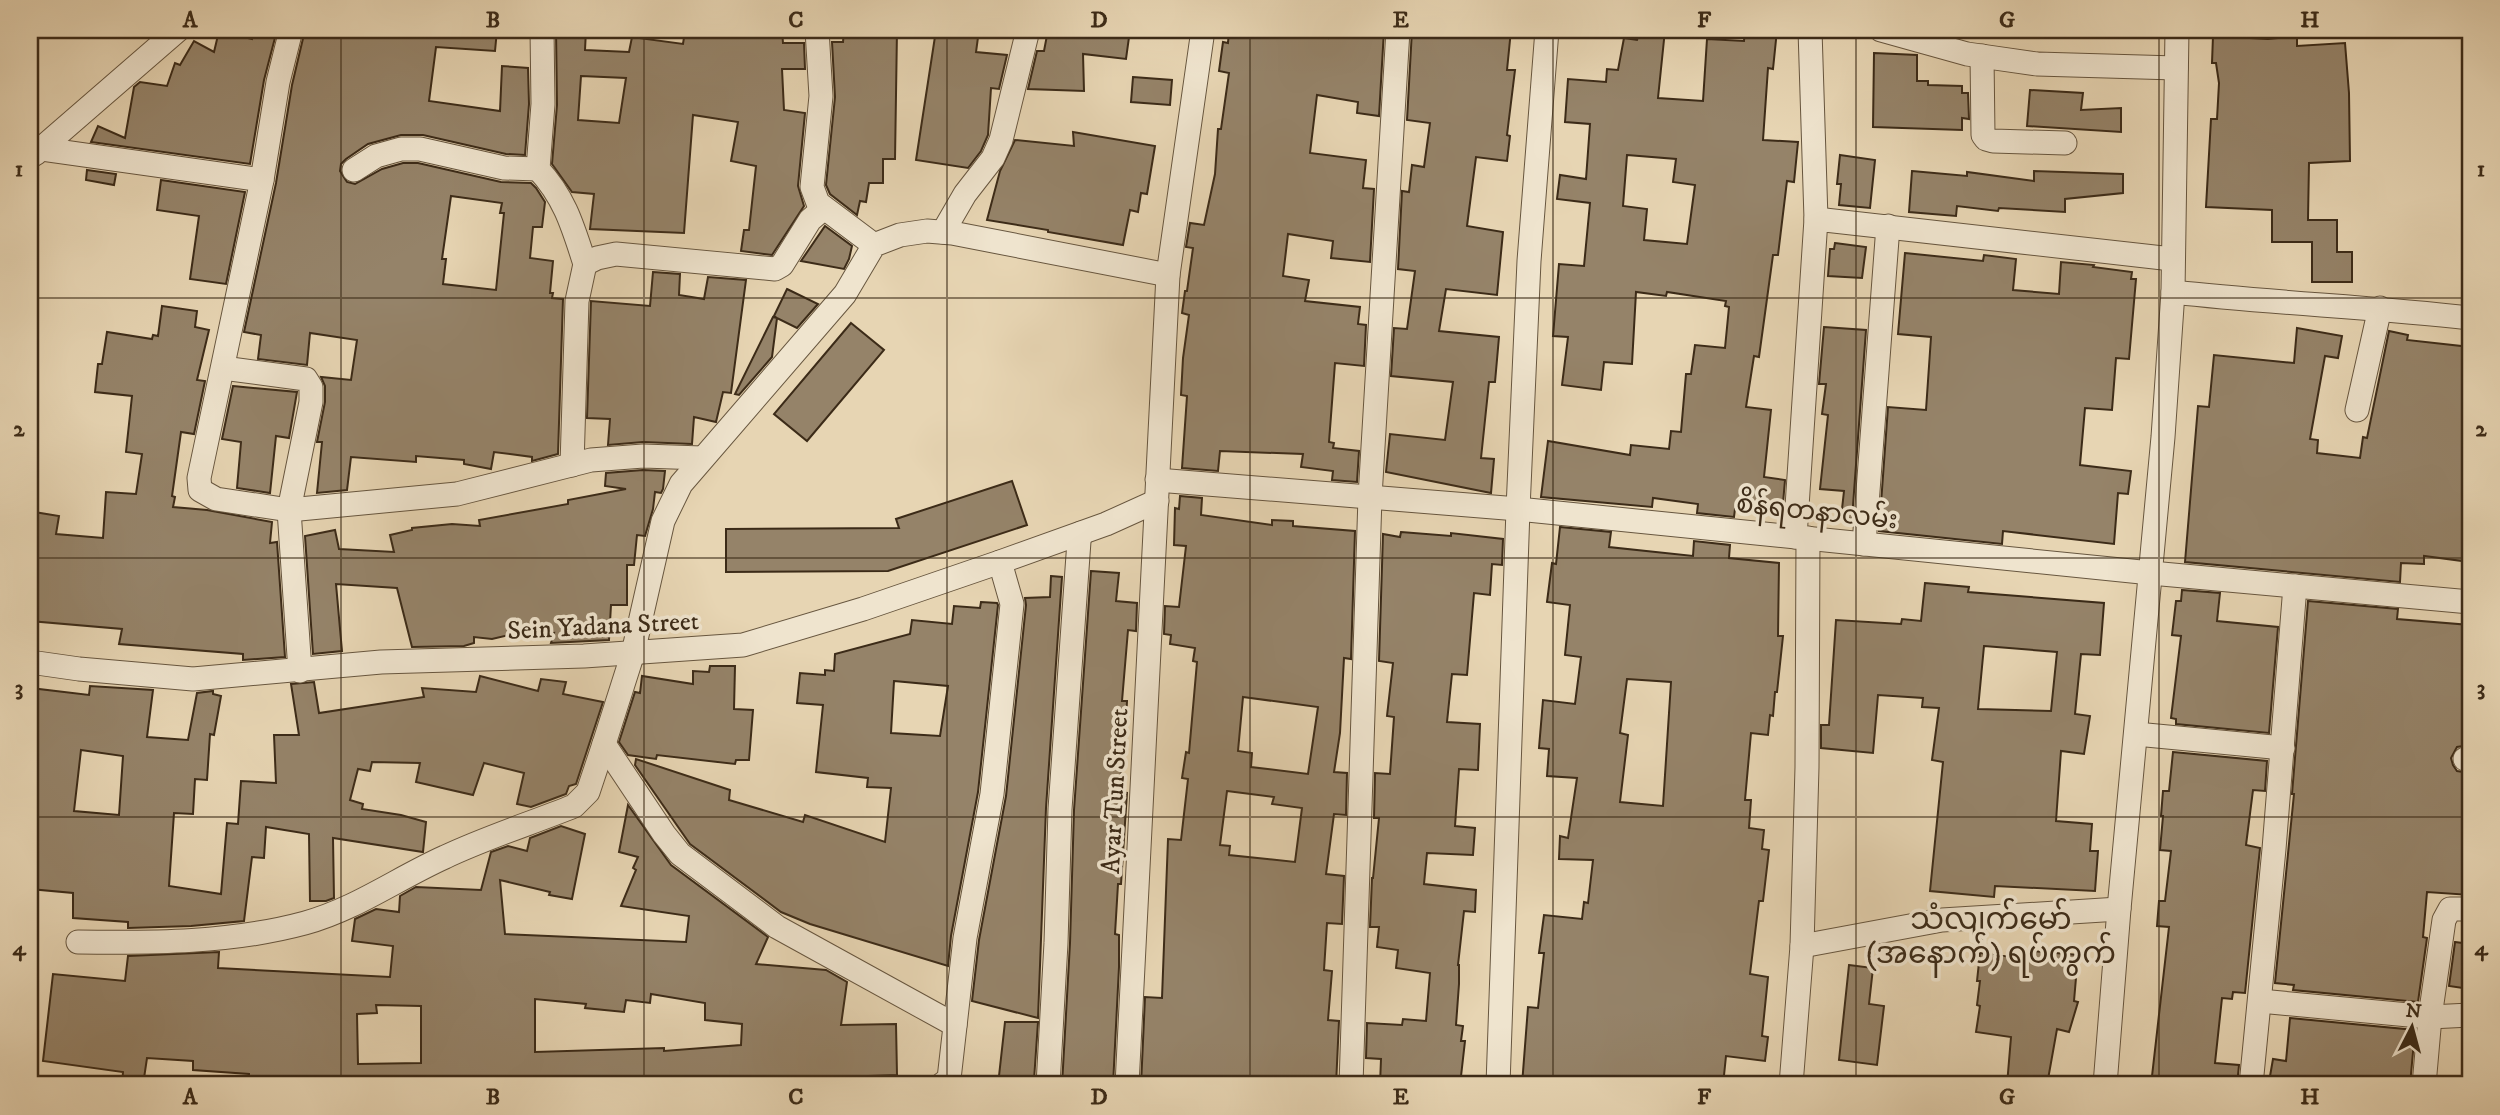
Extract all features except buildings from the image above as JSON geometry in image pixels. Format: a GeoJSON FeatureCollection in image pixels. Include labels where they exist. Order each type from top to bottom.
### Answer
{"type":"FeatureCollection","features":[{"type":"Feature","properties":{"kind":"street"},"geometry":{"type":"LineString","coordinates":[[34,151],[178,30]]}},
{"type":"Feature","properties":{"kind":"street"},"geometry":{"type":"LineString","coordinates":[[292,30],[278,82],[262,180],[199,478],[200,490],[216,499],[289,510],[457,494],[592,460],[643,456],[702,458]]}},
{"type":"Feature","properties":{"kind":"street"},"geometry":{"type":"LineString","coordinates":[[538,169],[543,104],[542,30]]}},
{"type":"Feature","properties":{"kind":"street"},"geometry":{"type":"LineString","coordinates":[[817,30],[821,96],[812,187],[818,203],[874,245]]}},
{"type":"Feature","properties":{"kind":"street"},"geometry":{"type":"LineString","coordinates":[[943,232],[965,194],[995,154],[1001,140],[1028,30]]}},
{"type":"Feature","properties":{"kind":"street","name":"Ayar Tun Street"},"geometry":{"type":"LineString","coordinates":[[1127,1085],[1168,275],[1203,30]]}},
{"type":"Feature","properties":{"kind":"street"},"geometry":{"type":"LineString","coordinates":[[1351,1085],[1370,497],[1398,30]]}},
{"type":"Feature","properties":{"kind":"street"},"geometry":{"type":"LineString","coordinates":[[1498,1085],[1529,261],[1547,30]]}},
{"type":"Feature","properties":{"kind":"street"},"geometry":{"type":"LineString","coordinates":[[1791,1085],[1802,946],[1807,767],[1802,538],[1816,219],[1810,30]]}},
{"type":"Feature","properties":{"kind":"street"},"geometry":{"type":"LineString","coordinates":[[1881,30],[1967,54],[2037,64],[2176,68]]}},
{"type":"Feature","properties":{"kind":"street"},"geometry":{"type":"LineString","coordinates":[[2105,1085],[2173,292],[2177,30]]}},
{"type":"Feature","properties":{"kind":"street"},"geometry":{"type":"LineString","coordinates":[[1982,56],[1983,135],[1986,139],[2064,143]]}},
{"type":"Feature","properties":{"kind":"street"},"geometry":{"type":"LineString","coordinates":[[354,170],[376,156],[401,149],[420,149],[504,167],[538,169],[556,189],[575,232],[585,264],[577,301],[572,465]]}},
{"type":"Feature","properties":{"kind":"street"},"geometry":{"type":"LineString","coordinates":[[34,151],[262,180]]}},
{"type":"Feature","properties":{"kind":"street"},"geometry":{"type":"LineString","coordinates":[[585,264],[616,254],[775,269],[782,265],[810,220],[824,208]]}},
{"type":"Feature","properties":{"kind":"street"},"geometry":{"type":"LineString","coordinates":[[1816,219],[2172,259]]}},
{"type":"Feature","properties":{"kind":"street"},"geometry":{"type":"LineString","coordinates":[[1864,544],[1888,226]]}},
{"type":"Feature","properties":{"kind":"street"},"geometry":{"type":"LineString","coordinates":[[78,942],[164,943],[259,933],[307,922],[342,911],[446,856],[574,806],[588,792],[604,744],[633,653],[663,521],[681,484],[845,294],[874,245],[900,235],[927,231],[943,232],[1168,275]]}},
{"type":"Feature","properties":{"kind":"street"},"geometry":{"type":"LineString","coordinates":[[2173,292],[2273,303],[2380,308],[2470,318]]}},
{"type":"Feature","properties":{"kind":"street"},"geometry":{"type":"LineString","coordinates":[[2357,410],[2380,308]]}},
{"type":"Feature","properties":{"kind":"street"},"geometry":{"type":"LineString","coordinates":[[223,368],[306,379],[311,387],[311,401],[289,510],[300,671]]}},
{"type":"Feature","properties":{"kind":"street","name":"စိန်ရတနာလမ်း"},"geometry":{"type":"LineString","coordinates":[[1157,490],[1370,497],[1518,509],[2151,573],[2470,601]]}},
{"type":"Feature","properties":{"kind":"street","name":"Sein Yadana Street"},"geometry":{"type":"LineString","coordinates":[[30,662],[193,679],[381,662],[633,653],[743,645],[863,609],[1081,533],[1157,490]]}},
{"type":"Feature","properties":{"kind":"street"},"geometry":{"type":"LineString","coordinates":[[1048,1085],[1060,809],[1081,533]]}},
{"type":"Feature","properties":{"kind":"street"},"geometry":{"type":"LineString","coordinates":[[941,1085],[949,1079],[965,938],[992,794],[1012,604],[1000,562]]}},
{"type":"Feature","properties":{"kind":"street"},"geometry":{"type":"LineString","coordinates":[[2251,1085],[2283,748],[2295,586]]}},
{"type":"Feature","properties":{"kind":"street"},"geometry":{"type":"LineString","coordinates":[[2136,733],[2283,748]]}},
{"type":"Feature","properties":{"kind":"street"},"geometry":{"type":"LineString","coordinates":[[604,744],[680,854],[777,928],[955,1025]]}},
{"type":"Feature","properties":{"kind":"street"},"geometry":{"type":"LineString","coordinates":[[1802,946],[1942,920],[2119,909]]}},
{"type":"Feature","properties":{"kind":"street"},"geometry":{"type":"LineString","coordinates":[[2424,1085],[2430,1017],[2444,920],[2450,909],[2470,909]]}},
{"type":"Feature","properties":{"kind":"street"},"geometry":{"type":"LineString","coordinates":[[2260,1001],[2430,1017],[2470,1015]]}},
{"type":"Feature","properties":{"kind":"district","name":"သံလျက်မော် (အနောက်) ရပ်ကွက်"},"geometry":{"type":"Point","coordinates":[1991,936]}}]}
